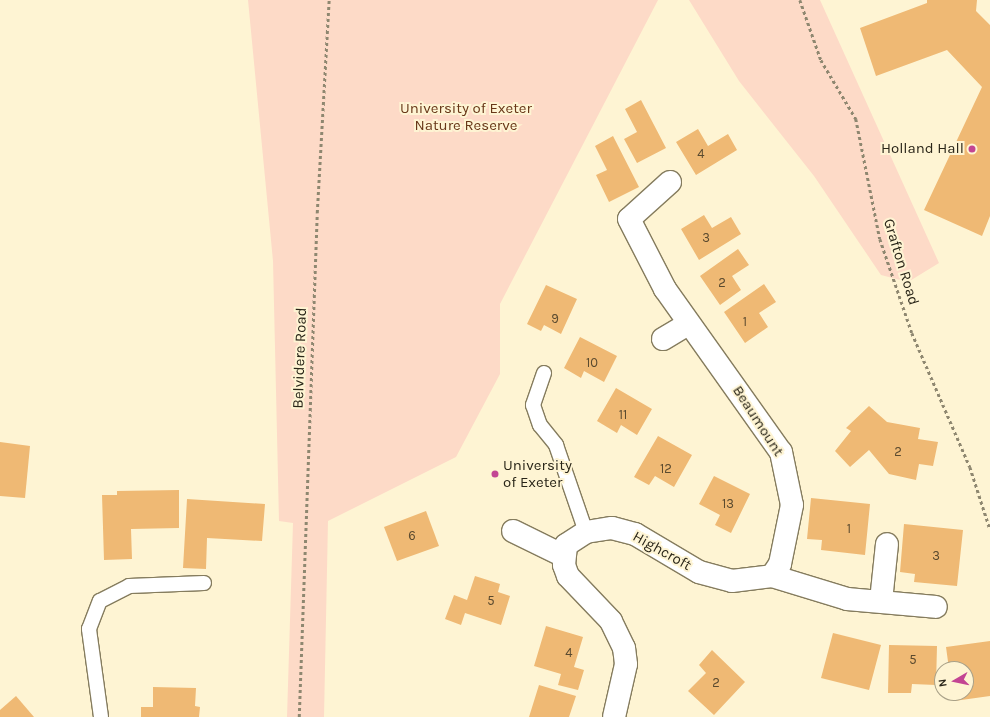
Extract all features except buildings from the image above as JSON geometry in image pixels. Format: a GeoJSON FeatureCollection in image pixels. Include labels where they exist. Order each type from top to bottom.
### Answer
{"type":"FeatureCollection","features":[{"type":"Feature","properties":{"kind":"street","name":"Beaumount"},"geometry":{"type":"LineString","coordinates":[[670,182],[629,218],[665,289],[688,324],[781,452],[792,505],[782,557],[772,576]]}},
{"type":"Feature","properties":{"kind":"street"},"geometry":{"type":"LineString","coordinates":[[663,339],[688,324]]}},
{"type":"Feature","properties":{"kind":"street","name":"Highcroft"},"geometry":{"type":"LineString","coordinates":[[564,556],[566,545],[586,532],[612,528],[635,534],[699,572],[732,581],[772,576]]}},
{"type":"Feature","properties":{"kind":"street"},"geometry":{"type":"LineString","coordinates":[[513,531],[564,556],[568,576],[611,621],[624,648],[626,664],[614,717]]}},
{"type":"Feature","properties":{"kind":"street"},"geometry":{"type":"LineString","coordinates":[[881,601],[887,544]]}},
{"type":"Feature","properties":{"kind":"street"},"geometry":{"type":"LineString","coordinates":[[772,576],[847,599],[936,607]]}},
{"type":"Feature","properties":{"kind":"lane"},"geometry":{"type":"LineString","coordinates":[[544,373],[533,405],[540,425],[556,445],[586,532]]}},
{"type":"Feature","properties":{"kind":"lane"},"geometry":{"type":"LineString","coordinates":[[100,717],[89,629],[100,601],[129,586],[204,583]]}},
{"type":"Feature","properties":{"kind":"path","name":"Belvidere Road"},"geometry":{"type":"LineString","coordinates":[[300,717],[316,213],[329,0]]}},
{"type":"Feature","properties":{"kind":"path","name":"Grafton Road"},"geometry":{"type":"LineString","coordinates":[[800,0],[821,60],[856,119],[880,238],[912,333],[970,466],[990,529]]}},
{"type":"Feature","properties":{"kind":"green space","name":"University of Exeter Nature Reserve"},"geometry":{"type":"Polygon","coordinates":[[[248,0],[658,0],[500,304],[500,374],[456,457],[328,521],[324,717],[287,717],[293,523],[279,521],[273,261],[248,0]]]}},
{"type":"Feature","properties":{"kind":"green space"},"geometry":{"type":"Polygon","coordinates":[[[689,0],[820,0],[939,263],[908,282],[881,275],[814,176],[739,81],[689,0]]]}},
{"type":"Feature","properties":{"kind":"place","name":"Holland Hall"},"geometry":{"type":"Point","coordinates":[972,149]}},
{"type":"Feature","properties":{"kind":"place","name":"University of Exeter"},"geometry":{"type":"Point","coordinates":[495,474]}}]}
